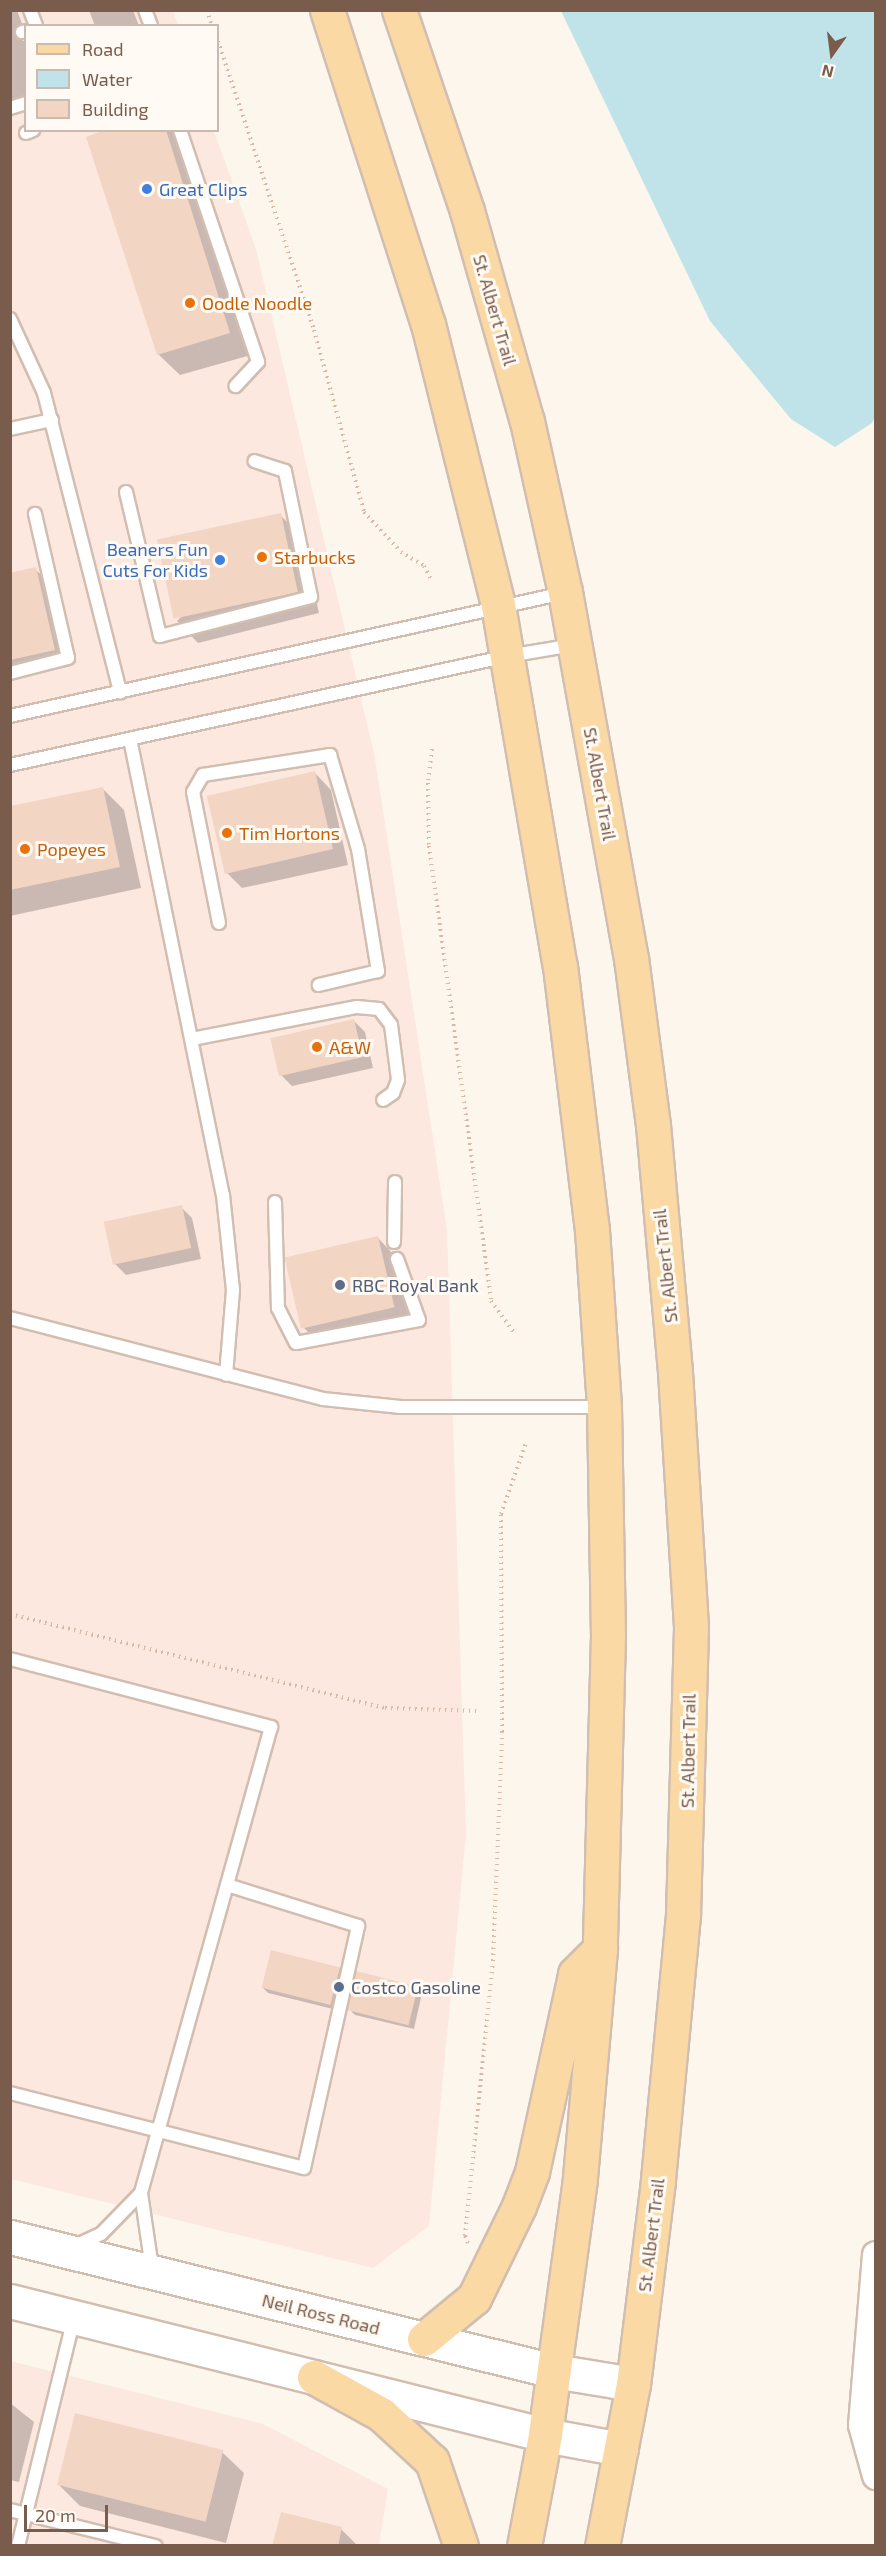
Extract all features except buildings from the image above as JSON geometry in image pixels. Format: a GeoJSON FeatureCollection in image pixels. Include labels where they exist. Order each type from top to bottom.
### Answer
{"type":"FeatureCollection","features":[{"type":"Feature","properties":{"kind":"main road"},"geometry":{"type":"LineString","coordinates":[[327,10],[428,324],[498,605],[575,1063],[604,1407],[608,1714],[600,1949],[580,2179],[545,2434],[524,2546]]}},
{"type":"Feature","properties":{"kind":"main road","name":"St. Albert Trail"},"geometry":{"type":"LineString","coordinates":[[399,10],[467,211],[527,422],[565,592],[631,958],[653,1125],[675,1372],[691,1628],[683,1916],[658,2181],[633,2384],[602,2546]]}},
{"type":"Feature","properties":{"kind":"main road"},"geometry":{"type":"LineString","coordinates":[[423,2339],[474,2298],[519,2206],[532,2172],[575,1974],[600,1949]]}},
{"type":"Feature","properties":{"kind":"main road","name":"Neil Ross Road"},"geometry":{"type":"LineString","coordinates":[[10,2237],[554,2371],[633,2384]]}},
{"type":"Feature","properties":{"kind":"main road"},"geometry":{"type":"LineString","coordinates":[[10,2301],[545,2434],[621,2449]]}},
{"type":"Feature","properties":{"kind":"main road"},"geometry":{"type":"LineString","coordinates":[[314,2377],[381,2414],[432,2461],[461,2546]]}},
{"type":"Feature","properties":{"kind":"street"},"geometry":{"type":"LineString","coordinates":[[876,2255],[862,2425],[876,2476]]}},
{"type":"Feature","properties":{"kind":"lane"},"geometry":{"type":"LineString","coordinates":[[181,132],[258,362],[236,386]]}},
{"type":"Feature","properties":{"kind":"lane"},"geometry":{"type":"LineString","coordinates":[[10,319],[44,393],[52,420],[120,692]]}},
{"type":"Feature","properties":{"kind":"lane"},"geometry":{"type":"LineString","coordinates":[[10,429],[52,420]]}},
{"type":"Feature","properties":{"kind":"lane"},"geometry":{"type":"LineString","coordinates":[[126,492],[160,636],[311,597],[285,471],[255,460]]}},
{"type":"Feature","properties":{"kind":"lane"},"geometry":{"type":"LineString","coordinates":[[10,673],[68,658],[35,514]]}},
{"type":"Feature","properties":{"kind":"lane"},"geometry":{"type":"LineString","coordinates":[[10,716],[498,605],[565,592]]}},
{"type":"Feature","properties":{"kind":"lane"},"geometry":{"type":"LineString","coordinates":[[10,765],[508,656],[575,645]]}},
{"type":"Feature","properties":{"kind":"lane"},"geometry":{"type":"LineString","coordinates":[[130,739],[223,1195],[233,1290],[226,1375]]}},
{"type":"Feature","properties":{"kind":"lane"},"geometry":{"type":"LineString","coordinates":[[219,923],[193,792],[203,775],[330,755],[358,849],[378,971],[319,985]]}},
{"type":"Feature","properties":{"kind":"lane"},"geometry":{"type":"LineString","coordinates":[[192,1039],[357,1007],[379,1009],[391,1024],[399,1080],[393,1094],[383,1100]]}},
{"type":"Feature","properties":{"kind":"lane"},"geometry":{"type":"LineString","coordinates":[[394,1242],[395,1182]]}},
{"type":"Feature","properties":{"kind":"lane"},"geometry":{"type":"LineString","coordinates":[[275,1202],[278,1308],[296,1343],[419,1320],[397,1259]]}},
{"type":"Feature","properties":{"kind":"lane"},"geometry":{"type":"LineString","coordinates":[[10,1318],[323,1399],[369,1405],[604,1407]]}},
{"type":"Feature","properties":{"kind":"lane"},"geometry":{"type":"LineString","coordinates":[[10,1659],[271,1727],[141,2193],[153,2272]]}},
{"type":"Feature","properties":{"kind":"lane"},"geometry":{"type":"LineString","coordinates":[[10,2093],[304,2168],[358,1926],[227,1885]]}},
{"type":"Feature","properties":{"kind":"lane"},"geometry":{"type":"LineString","coordinates":[[65,2250],[101,2234],[141,2193]]}},
{"type":"Feature","properties":{"kind":"lane"},"geometry":{"type":"LineString","coordinates":[[18,2546],[74,2317]]}},
{"type":"Feature","properties":{"kind":"lane"},"geometry":{"type":"LineString","coordinates":[[10,2510],[156,2546]]}},
{"type":"Feature","properties":{"kind":"path"},"geometry":{"type":"LineString","coordinates":[[219,44],[314,330],[364,512],[401,552],[424,566],[432,581]]}},
{"type":"Feature","properties":{"kind":"path"},"geometry":{"type":"LineString","coordinates":[[432,749],[428,783],[429,846],[491,1301],[514,1333]]}},
{"type":"Feature","properties":{"kind":"path"},"geometry":{"type":"LineString","coordinates":[[470,2246],[465,2236],[493,1961],[502,1732],[501,1514],[526,1443]]}},
{"type":"Feature","properties":{"kind":"path"},"geometry":{"type":"LineString","coordinates":[[10,1614],[385,1708],[476,1711]]}},
{"type":"Feature","properties":{"kind":"shaded area"},"geometry":{"type":"Polygon","coordinates":[[[11,11],[173,11],[178,24],[24,24],[24,132],[214,132],[256,249],[375,758],[447,1230],[466,1834],[429,2226],[373,2268],[11,2179],[11,11]]]}},
{"type":"Feature","properties":{"kind":"shaded area"},"geometry":{"type":"Polygon","coordinates":[[[10,2361],[263,2424],[388,2489],[379,2545],[11,2545],[10,2361]]]}},
{"type":"Feature","properties":{"kind":"water"},"geometry":{"type":"Polygon","coordinates":[[[561,11],[875,11],[876,414],[872,423],[835,447],[791,419],[710,321],[561,11]]]}},
{"type":"Feature","properties":{"kind":"place","name":"Great Clips"},"geometry":{"type":"Point","coordinates":[147,189]}},
{"type":"Feature","properties":{"kind":"place","name":"Oodle Noodle"},"geometry":{"type":"Point","coordinates":[190,303]}},
{"type":"Feature","properties":{"kind":"place","name":"Starbucks"},"geometry":{"type":"Point","coordinates":[262,557]}},
{"type":"Feature","properties":{"kind":"place","name":"Beaners Fun Cuts For Kids"},"geometry":{"type":"Point","coordinates":[220,560]}},
{"type":"Feature","properties":{"kind":"place","name":"Tim Hortons"},"geometry":{"type":"Point","coordinates":[227,833]}},
{"type":"Feature","properties":{"kind":"place","name":"Popeyes"},"geometry":{"type":"Point","coordinates":[25,849]}},
{"type":"Feature","properties":{"kind":"place","name":"A&W"},"geometry":{"type":"Point","coordinates":[317,1047]}},
{"type":"Feature","properties":{"kind":"place","name":"RBC Royal Bank"},"geometry":{"type":"Point","coordinates":[340,1285]}},
{"type":"Feature","properties":{"kind":"place","name":"Costco Gasoline"},"geometry":{"type":"Point","coordinates":[339,1987]}}]}
